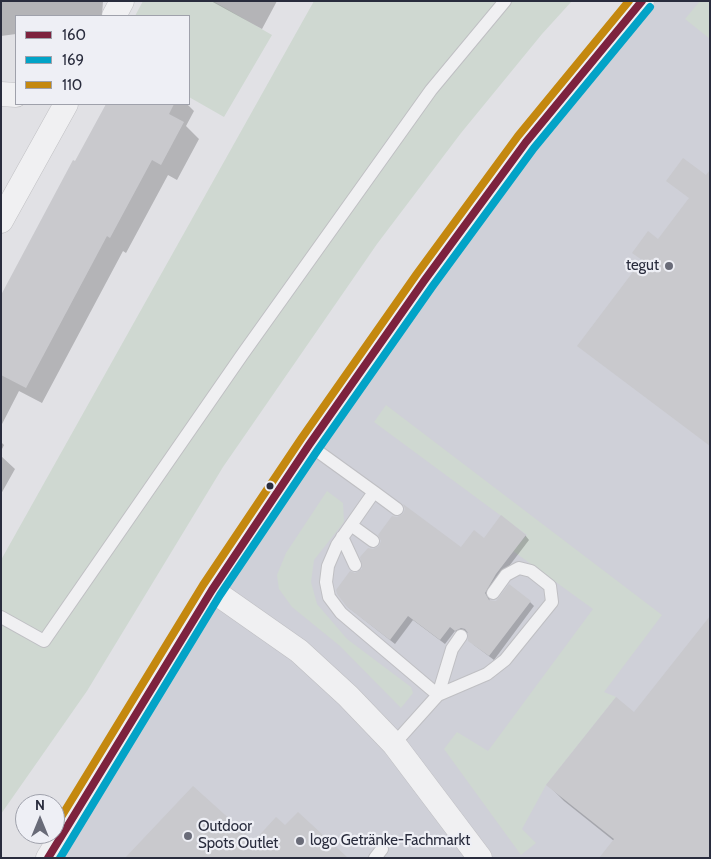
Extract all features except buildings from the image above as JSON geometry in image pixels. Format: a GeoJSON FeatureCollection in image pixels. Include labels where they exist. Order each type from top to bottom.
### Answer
{"type":"FeatureCollection","features":[{"type":"Feature","properties":{"kind":"street"},"geometry":{"type":"LineString","coordinates":[[115,15],[122,1]]}},
{"type":"Feature","properties":{"kind":"street"},"geometry":{"type":"LineString","coordinates":[[48,858],[212,590],[309,445],[424,281],[526,142],[642,1]]}},
{"type":"Feature","properties":{"kind":"street"},"geometry":{"type":"LineString","coordinates":[[1,94],[15,95]]}},
{"type":"Feature","properties":{"kind":"street"},"geometry":{"type":"LineString","coordinates":[[1,221],[65,105]]}},
{"type":"Feature","properties":{"kind":"street"},"geometry":{"type":"LineString","coordinates":[[212,590],[299,651],[348,696],[394,744],[480,858]]}},
{"type":"Feature","properties":{"kind":"lane"},"geometry":{"type":"LineString","coordinates":[[1,617],[44,641],[236,364],[431,90],[505,1]]}},
{"type":"Feature","properties":{"kind":"lane"},"geometry":{"type":"LineString","coordinates":[[309,445],[397,509]]}},
{"type":"Feature","properties":{"kind":"lane"},"geometry":{"type":"LineString","coordinates":[[374,492],[342,537],[328,566],[326,582],[329,597],[341,613],[379,638],[438,695]]}},
{"type":"Feature","properties":{"kind":"lane"},"geometry":{"type":"LineString","coordinates":[[351,525],[373,541]]}},
{"type":"Feature","properties":{"kind":"lane"},"geometry":{"type":"LineString","coordinates":[[342,537],[355,565]]}},
{"type":"Feature","properties":{"kind":"lane"},"geometry":{"type":"LineString","coordinates":[[438,695],[488,674],[505,660],[552,602],[550,586],[531,571],[519,568],[506,575],[493,593]]}},
{"type":"Feature","properties":{"kind":"lane"},"geometry":{"type":"LineString","coordinates":[[394,744],[438,695],[452,650],[461,636]]}},
{"type":"Feature","properties":{"kind":"shaded area"},"geometry":{"type":"Polygon","coordinates":[[[143,1],[213,1],[272,35],[224,117],[190,98],[190,15],[136,15],[143,1]]]}},
{"type":"Feature","properties":{"kind":"shaded area"},"geometry":{"type":"Polygon","coordinates":[[[314,1],[572,1],[542,34],[461,133],[377,244],[223,467],[87,691],[1,814],[1,560],[314,1]]]}},
{"type":"Feature","properties":{"kind":"shaded area"},"geometry":{"type":"Polygon","coordinates":[[[644,1],[710,1],[710,858],[51,858],[60,844],[65,844],[65,836],[312,445],[644,1]]]}},
{"type":"Feature","properties":{"kind":"shaded area"},"geometry":{"type":"Polygon","coordinates":[[[700,1],[710,1],[710,39],[685,19],[700,1]]]}},
{"type":"Feature","properties":{"kind":"shaded area"},"geometry":{"type":"Polygon","coordinates":[[[386,405],[662,615],[604,692],[616,697],[546,785],[522,829],[536,843],[521,855],[444,749],[457,732],[488,751],[593,609],[513,551],[527,535],[374,422],[386,405]]]}},
{"type":"Feature","properties":{"kind":"shaded area"},"geometry":{"type":"Polygon","coordinates":[[[327,491],[343,503],[344,522],[314,560],[311,582],[317,604],[347,639],[411,687],[413,693],[401,708],[340,646],[292,607],[279,589],[277,575],[286,553],[327,491]]]}},
{"type":"Feature","properties":{"kind":"transit line","name":"110"},"geometry":{"type":"LineString","coordinates":[[65,811],[203,585],[301,439],[416,275],[518,136],[629,1]]}},
{"type":"Feature","properties":{"kind":"transit line","name":"160"},"geometry":{"type":"LineString","coordinates":[[48,858],[212,590],[309,445],[424,281],[526,142],[642,1]]}},
{"type":"Feature","properties":{"kind":"transit line","name":"169"},"geometry":{"type":"LineString","coordinates":[[60,858],[220,595],[317,451],[432,287],[534,148],[650,7]]}},
{"type":"Feature","properties":{"kind":"place","name":"tegut"},"geometry":{"type":"Point","coordinates":[669,266]}},
{"type":"Feature","properties":{"kind":"place","name":"Outdoor Spots Outlet"},"geometry":{"type":"Point","coordinates":[188,836]}},
{"type":"Feature","properties":{"kind":"place","name":"logo Getränke-Fachmarkt"},"geometry":{"type":"Point","coordinates":[300,841]}}]}
